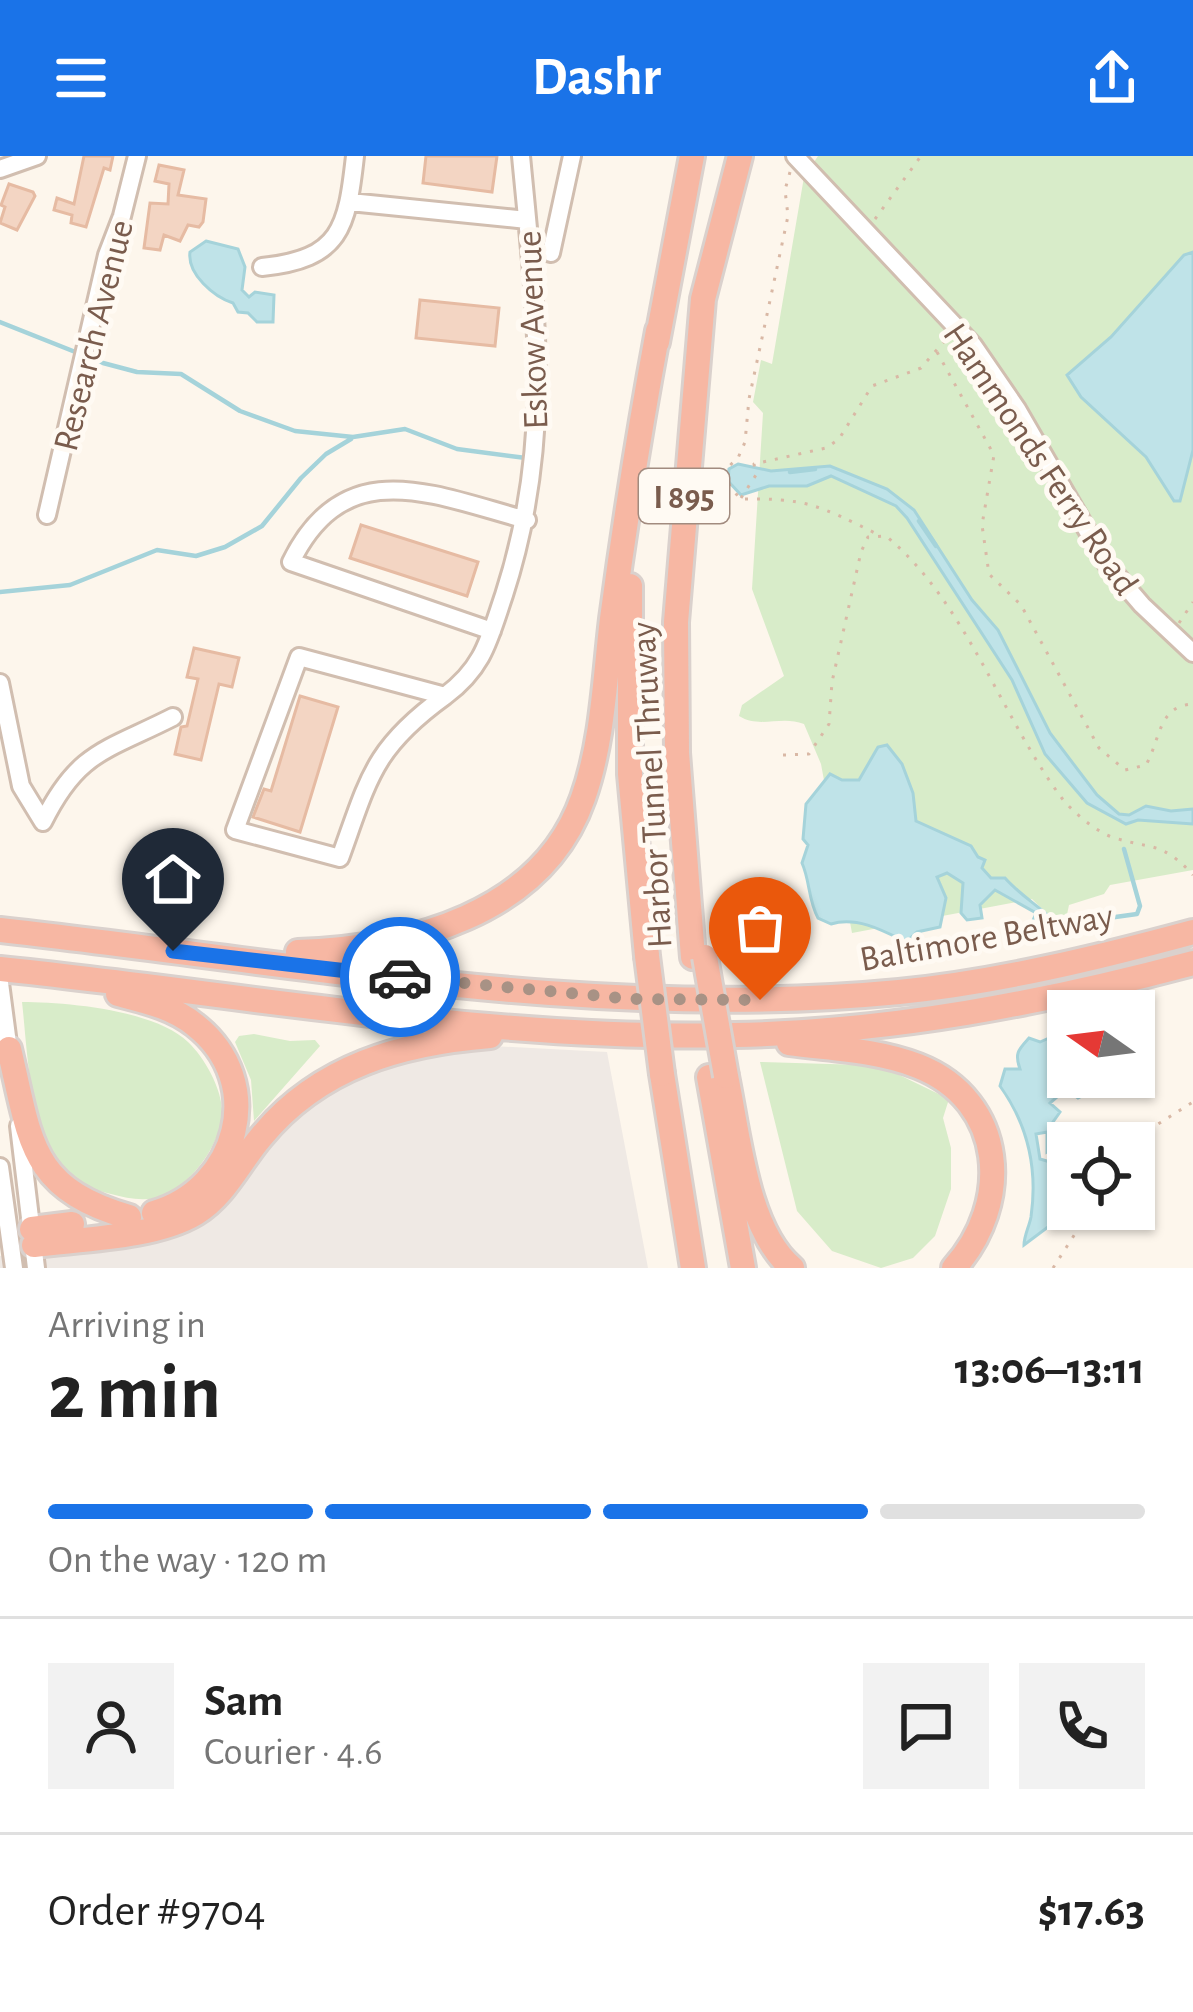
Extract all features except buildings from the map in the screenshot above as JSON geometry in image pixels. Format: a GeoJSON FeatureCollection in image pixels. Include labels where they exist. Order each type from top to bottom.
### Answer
{"type":"FeatureCollection","features":[{"type":"Feature","properties":{"kind":"highway","name":"Harbor Tunnel Thruway"},"geometry":{"type":"LineString","coordinates":[[692,156],[658,331],[630,564],[630,774],[662,1075],[693,1268]]}},
{"type":"Feature","properties":{"kind":"highway","name":"Harbor Tunnel Thruway"},"geometry":{"type":"LineString","coordinates":[[740,156],[704,299],[676,622],[677,753],[684,842],[743,1268]]}},
{"type":"Feature","properties":{"kind":"highway"},"geometry":{"type":"LineString","coordinates":[[214,956],[348,950],[419,936],[494,903],[522,885],[560,844],[575,820],[592,766],[634,458],[658,331]]}},
{"type":"Feature","properties":{"kind":"highway","name":"Baltimore Beltway"},"geometry":{"type":"LineString","coordinates":[[0,930],[632,999],[760,1000],[902,992],[992,979],[1193,932]]}},
{"type":"Feature","properties":{"kind":"highway","name":"Baltimore Beltway"},"geometry":{"type":"LineString","coordinates":[[0,969],[403,1016],[733,1036],[912,1023],[1065,995],[1193,963]]}},
{"type":"Feature","properties":{"kind":"highway"},"geometry":{"type":"LineString","coordinates":[[22,1242],[157,1213],[182,1202],[223,1163],[237,1123],[232,1074],[207,1035],[171,1010],[29,972]]}},
{"type":"Feature","properties":{"kind":"highway"},"geometry":{"type":"LineString","coordinates":[[22,1242],[153,1229],[194,1214],[219,1195],[276,1120],[338,1074],[374,1057],[414,1044],[561,1029]]}},
{"type":"Feature","properties":{"kind":"highway"},"geometry":{"type":"LineString","coordinates":[[733,1036],[885,1056],[932,1072],[964,1098],[976,1113],[990,1148],[992,1192],[981,1232],[954,1268]]}},
{"type":"Feature","properties":{"kind":"highway"},"geometry":{"type":"LineString","coordinates":[[9,1049],[30,1137],[52,1177],[85,1203],[129,1216]]}},
{"type":"Feature","properties":{"kind":"highway"},"geometry":{"type":"LineString","coordinates":[[718,1077],[752,1199],[766,1235],[792,1268]]}},
{"type":"Feature","properties":{"kind":"street"},"geometry":{"type":"LineString","coordinates":[[0,169],[37,156]]}},
{"type":"Feature","properties":{"kind":"street","name":"Research Avenue"},"geometry":{"type":"LineString","coordinates":[[47,514],[107,254],[137,156]]}},
{"type":"Feature","properties":{"kind":"street"},"geometry":{"type":"LineString","coordinates":[[262,267],[320,253],[343,226],[355,156]]}},
{"type":"Feature","properties":{"kind":"street","name":"Eskow Avenue"},"geometry":{"type":"LineString","coordinates":[[446,696],[299,657],[235,830],[340,858],[381,754],[414,718],[446,696],[478,666],[526,520],[539,383],[521,156]]}},
{"type":"Feature","properties":{"kind":"street"},"geometry":{"type":"LineString","coordinates":[[550,253],[572,156]]}},
{"type":"Feature","properties":{"kind":"street","name":"Hammonds Ferry Road"},"geometry":{"type":"LineString","coordinates":[[797,158],[958,328],[1007,393],[1094,546],[1128,590],[1193,652]]}},
{"type":"Feature","properties":{"kind":"street"},"geometry":{"type":"LineString","coordinates":[[350,202],[527,220]]}},
{"type":"Feature","properties":{"kind":"street"},"geometry":{"type":"LineString","coordinates":[[492,631],[291,562],[322,515],[353,495],[376,490],[419,491],[526,520]]}},
{"type":"Feature","properties":{"kind":"street"},"geometry":{"type":"LineString","coordinates":[[0,683],[21,786],[43,822],[56,795],[86,759],[172,717]]}},
{"type":"Feature","properties":{"kind":"street"},"geometry":{"type":"LineString","coordinates":[[0,983],[22,1242],[14,1268]]}},
{"type":"Feature","properties":{"kind":"street"},"geometry":{"type":"LineString","coordinates":[[0,1167],[22,1242]]}},
{"type":"Feature","properties":{"kind":"path"},"geometry":{"type":"LineString","coordinates":[[866,229],[921,156]]}},
{"type":"Feature","properties":{"kind":"path"},"geometry":{"type":"LineString","coordinates":[[740,499],[726,480],[727,468],[745,442],[749,399],[788,216],[785,182],[797,158]]}},
{"type":"Feature","properties":{"kind":"path"},"geometry":{"type":"LineString","coordinates":[[740,499],[756,475],[754,464],[826,448],[839,439],[872,386],[921,368],[958,328]]}},
{"type":"Feature","properties":{"kind":"path"},"geometry":{"type":"LineString","coordinates":[[937,352],[994,454],[982,525],[989,574],[1021,605],[1099,748],[1125,770],[1146,765],[1159,741],[1163,716],[1176,705],[1193,704]]}},
{"type":"Feature","properties":{"kind":"path"},"geometry":{"type":"LineString","coordinates":[[740,499],[793,498],[818,504],[878,535]]}},
{"type":"Feature","properties":{"kind":"path"},"geometry":{"type":"LineString","coordinates":[[783,755],[809,754],[830,724],[832,682],[861,552],[868,537],[886,536],[921,568],[1063,801],[1109,836],[1153,844],[1177,857],[1193,875]]}},
{"type":"Feature","properties":{"kind":"path"},"geometry":{"type":"LineString","coordinates":[[1172,634],[1193,602]]}},
{"type":"Feature","properties":{"kind":"path"},"geometry":{"type":"LineString","coordinates":[[1155,1126],[1193,1102]]}},
{"type":"Feature","properties":{"kind":"path"},"geometry":{"type":"LineString","coordinates":[[1052,1268],[1077,1230]]}},
{"type":"Feature","properties":{"kind":"shaded area"},"geometry":{"type":"Polygon","coordinates":[[[454,1044],[607,1052],[648,1268],[0,1268],[0,1256],[130,1240],[266,1143],[340,1079],[454,1044]]]}},
{"type":"Feature","properties":{"kind":"green space"},"geometry":{"type":"Polygon","coordinates":[[[818,156],[1193,156],[1193,870],[1110,885],[1104,894],[1069,905],[1065,924],[1052,919],[1032,899],[852,933],[821,764],[804,724],[739,716],[742,705],[784,676],[752,589],[763,413],[753,402],[761,360],[772,364],[804,177],[818,156]]]}},
{"type":"Feature","properties":{"kind":"green space"},"geometry":{"type":"Polygon","coordinates":[[[22,1002],[133,1015],[188,1042],[212,1076],[222,1116],[215,1141],[190,1177],[168,1193],[139,1199],[96,1189],[68,1173],[48,1143],[35,1104],[22,1002]]]}},
{"type":"Feature","properties":{"kind":"green space"},"geometry":{"type":"Polygon","coordinates":[[[239,1036],[315,1040],[320,1046],[254,1121],[251,1080],[235,1042],[239,1036]]]}},
{"type":"Feature","properties":{"kind":"green space"},"geometry":{"type":"Polygon","coordinates":[[[760,1062],[887,1069],[949,1099],[943,1118],[951,1148],[951,1189],[935,1236],[913,1258],[881,1268],[832,1251],[797,1211],[760,1062]]]}},
{"type":"Feature","properties":{"kind":"water"},"geometry":{"type":"Polygon","coordinates":[[[206,241],[238,249],[245,267],[242,290],[249,297],[255,292],[274,295],[273,322],[257,322],[248,313],[238,312],[233,303],[203,284],[190,252],[206,241]]]}},
{"type":"Feature","properties":{"kind":"water"},"geometry":{"type":"Polygon","coordinates":[[[1193,252],[1193,450],[1180,501],[1174,501],[1146,457],[1081,397],[1067,375],[1111,337],[1184,255],[1193,252]]]}},
{"type":"Feature","properties":{"kind":"water"},"geometry":{"type":"Polygon","coordinates":[[[738,464],[771,471],[830,466],[887,489],[914,510],[972,600],[998,630],[1050,733],[1097,795],[1119,814],[1129,815],[1146,806],[1193,809],[1193,824],[1138,820],[1126,824],[1087,803],[1045,754],[1012,680],[896,506],[831,476],[807,486],[769,486],[741,495],[728,481],[729,469],[738,464]]]}},
{"type":"Feature","properties":{"kind":"water"},"geometry":{"type":"Polygon","coordinates":[[[887,745],[902,764],[913,793],[916,821],[971,846],[985,860],[982,868],[991,878],[1005,878],[1052,919],[1067,925],[1066,933],[1031,937],[1036,913],[995,890],[980,905],[982,918],[967,920],[961,913],[963,883],[947,873],[937,877],[946,898],[940,927],[917,932],[906,942],[870,926],[831,924],[818,918],[802,863],[808,845],[803,839],[806,804],[830,774],[859,780],[878,747],[887,745]]]}},
{"type":"Feature","properties":{"kind":"water"},"geometry":{"type":"Polygon","coordinates":[[[1029,1038],[1047,1039],[1047,1098],[1056,1098],[1050,1103],[1060,1112],[1053,1122],[1047,1122],[1047,1132],[1036,1134],[1040,1159],[1047,1161],[1047,1228],[1024,1245],[1033,1199],[1032,1164],[1018,1116],[1000,1086],[1005,1069],[1020,1069],[1018,1052],[1029,1038]]]}},
{"type":"Feature","properties":{"kind":"waterway"},"geometry":{"type":"LineString","coordinates":[[0,322],[103,363],[137,372],[181,374],[240,411],[295,431],[353,437],[405,429],[457,449],[526,458]]}},
{"type":"Feature","properties":{"kind":"waterway"},"geometry":{"type":"LineString","coordinates":[[0,592],[70,585],[157,550],[196,556],[225,547],[262,526],[301,478],[351,439]]}},
{"type":"Feature","properties":{"kind":"waterway"},"geometry":{"type":"LineString","coordinates":[[790,472],[815,469]]}},
{"type":"Feature","properties":{"kind":"waterway"},"geometry":{"type":"LineString","coordinates":[[919,521],[936,546]]}},
{"type":"Feature","properties":{"kind":"waterway"},"geometry":{"type":"LineString","coordinates":[[1065,924],[1137,914],[1140,906],[1124,849]]}},
{"type":"Feature","properties":{"kind":"way so far"},"geometry":{"type":"LineString","coordinates":[[400,977],[632,999],[760,1000]]}},
{"type":"Feature","properties":{"kind":"route"},"geometry":{"type":"LineString","coordinates":[[173,951],[400,977]]}}]}
